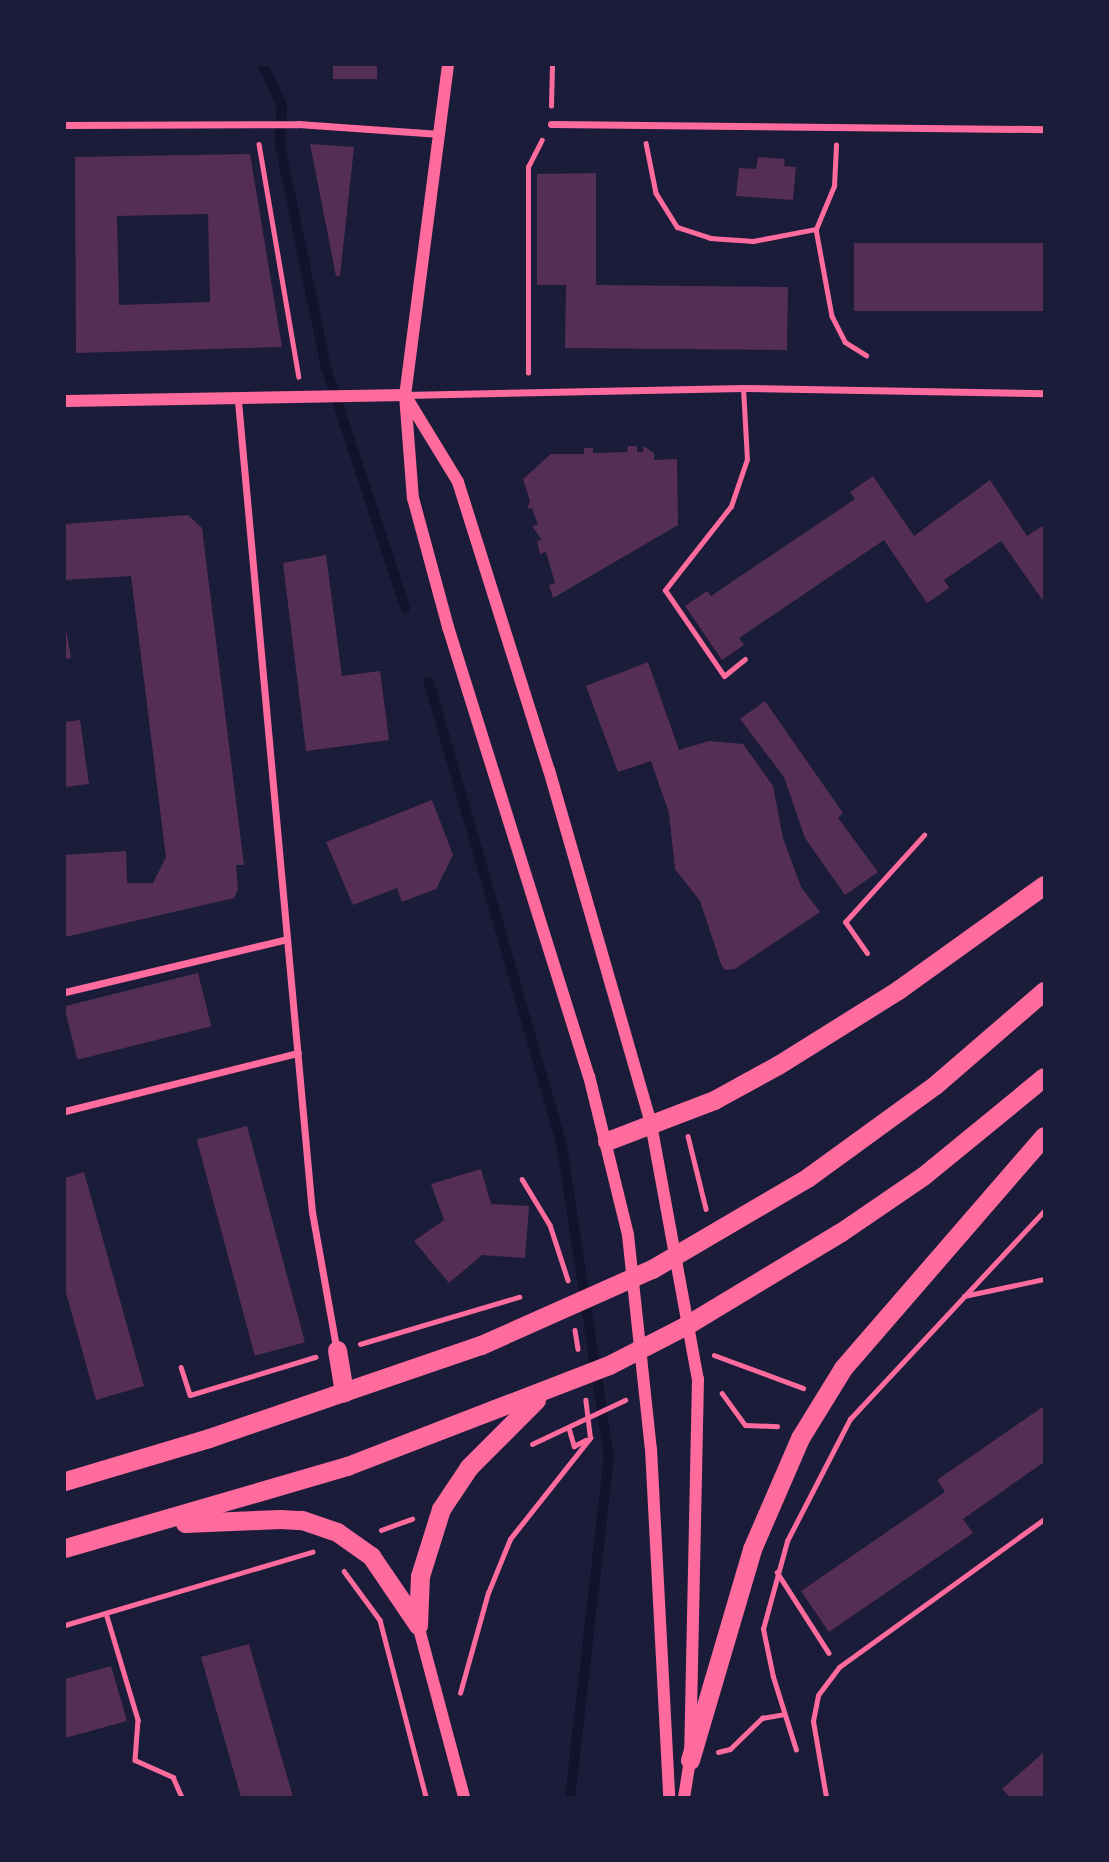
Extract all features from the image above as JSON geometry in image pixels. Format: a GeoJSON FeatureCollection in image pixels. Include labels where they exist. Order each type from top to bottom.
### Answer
{"type":"FeatureCollection","features":[{"type":"Feature","properties":{"kind":"highway"},"geometry":{"type":"LineString","coordinates":[[607,1141],[714,1100],[839,1029],[1044,885]]}},
{"type":"Feature","properties":{"kind":"highway"},"geometry":{"type":"LineString","coordinates":[[65,1480],[344,1392],[560,1313],[700,1243],[874,1129],[1044,991]]}},
{"type":"Feature","properties":{"kind":"highway"},"geometry":{"type":"LineString","coordinates":[[65,1548],[347,1466],[572,1381],[711,1311],[902,1191],[1044,1077]]}},
{"type":"Feature","properties":{"kind":"highway"},"geometry":{"type":"LineString","coordinates":[[690,1760],[752,1549],[779,1480],[824,1399],[914,1282],[1044,1136]]}},
{"type":"Feature","properties":{"kind":"highway"},"geometry":{"type":"LineString","coordinates":[[337,1350],[344,1392]]}},
{"type":"Feature","properties":{"kind":"highway"},"geometry":{"type":"LineString","coordinates":[[418,1625],[421,1576],[440,1509],[469,1467],[543,1393]]}},
{"type":"Feature","properties":{"kind":"highway"},"geometry":{"type":"LineString","coordinates":[[149,1524],[302,1520],[353,1540],[385,1574],[418,1625]]}},
{"type":"Feature","properties":{"kind":"street"},"geometry":{"type":"LineString","coordinates":[[448,65],[405,396],[413,498],[441,601],[607,1141],[628,1235],[651,1449],[669,1797]]}},
{"type":"Feature","properties":{"kind":"street"},"geometry":{"type":"LineString","coordinates":[[65,125],[298,124],[440,134]]}},
{"type":"Feature","properties":{"kind":"street"},"geometry":{"type":"LineString","coordinates":[[551,124],[1044,129]]}},
{"type":"Feature","properties":{"kind":"street"},"geometry":{"type":"LineString","coordinates":[[65,401],[238,401],[528,391],[743,388],[1044,393]]}},
{"type":"Feature","properties":{"kind":"street"},"geometry":{"type":"LineString","coordinates":[[405,396],[462,494],[549,770],[651,1124],[698,1379],[690,1760],[684,1797]]}},
{"type":"Feature","properties":{"kind":"street"},"geometry":{"type":"LineString","coordinates":[[238,401],[312,1212],[337,1350]]}},
{"type":"Feature","properties":{"kind":"street"},"geometry":{"type":"LineString","coordinates":[[65,992],[287,939]]}},
{"type":"Feature","properties":{"kind":"street"},"geometry":{"type":"LineString","coordinates":[[65,1111],[298,1052]]}},
{"type":"Feature","properties":{"kind":"street"},"geometry":{"type":"LineString","coordinates":[[418,1625],[464,1797]]}},
{"type":"Feature","properties":{"kind":"lane"},"geometry":{"type":"LineString","coordinates":[[743,388],[747,459],[731,506],[665,590],[724,676],[745,659]]}},
{"type":"Feature","properties":{"kind":"lane"},"geometry":{"type":"LineString","coordinates":[[867,953],[845,922],[924,835]]}},
{"type":"Feature","properties":{"kind":"lane"},"geometry":{"type":"LineString","coordinates":[[826,1797],[813,1721],[818,1695],[839,1667],[1044,1519]]}},
{"type":"Feature","properties":{"kind":"path"},"geometry":{"type":"LineString","coordinates":[[528,391],[528,167],[551,124],[552,65]]}},
{"type":"Feature","properties":{"kind":"path"},"geometry":{"type":"LineString","coordinates":[[260,124],[259,149],[298,357]]}},
{"type":"Feature","properties":{"kind":"path"},"geometry":{"type":"LineString","coordinates":[[642,124],[656,193],[677,227],[710,238],[753,241],[816,229]]}},
{"type":"Feature","properties":{"kind":"path"},"geometry":{"type":"LineString","coordinates":[[837,127],[834,186],[816,229],[832,316],[845,342],[866,355]]}},
{"type":"Feature","properties":{"kind":"path"},"geometry":{"type":"LineString","coordinates":[[706,1211],[688,1133],[719,1118],[714,1100]]}},
{"type":"Feature","properties":{"kind":"path"},"geometry":{"type":"LineString","coordinates":[[522,1179],[550,1225],[567,1276]]}},
{"type":"Feature","properties":{"kind":"path"},"geometry":{"type":"LineString","coordinates":[[799,1760],[763,1629],[776,1571],[850,1419],[1044,1211]]}},
{"type":"Feature","properties":{"kind":"path"},"geometry":{"type":"LineString","coordinates":[[963,1296],[1044,1279]]}},
{"type":"Feature","properties":{"kind":"path"},"geometry":{"type":"LineString","coordinates":[[181,1367],[190,1395],[521,1297]]}},
{"type":"Feature","properties":{"kind":"path"},"geometry":{"type":"LineString","coordinates":[[718,1353],[824,1399],[850,1419]]}},
{"type":"Feature","properties":{"kind":"path"},"geometry":{"type":"LineString","coordinates":[[698,1379],[714,1382],[745,1425],[785,1424]]}},
{"type":"Feature","properties":{"kind":"path"},"geometry":{"type":"LineString","coordinates":[[447,1738],[488,1594],[510,1539],[590,1438],[574,1446],[569,1428]]}},
{"type":"Feature","properties":{"kind":"path"},"geometry":{"type":"LineString","coordinates":[[65,1625],[353,1540],[440,1509]]}},
{"type":"Feature","properties":{"kind":"path"},"geometry":{"type":"LineString","coordinates":[[313,1552],[323,1558]]}},
{"type":"Feature","properties":{"kind":"path"},"geometry":{"type":"LineString","coordinates":[[333,1564],[344,1569],[380,1620],[426,1797]]}},
{"type":"Feature","properties":{"kind":"path"},"geometry":{"type":"LineString","coordinates":[[776,1571],[839,1667]]}},
{"type":"Feature","properties":{"kind":"path"},"geometry":{"type":"LineString","coordinates":[[106,1613],[138,1720],[135,1760],[173,1777],[182,1797]]}},
{"type":"Feature","properties":{"kind":"path"},"geometry":{"type":"LineString","coordinates":[[690,1760],[730,1749],[762,1718],[785,1714]]}},
{"type":"Feature","properties":{"kind":"building"},"geometry":{"type":"Polygon","coordinates":[[[333,65],[377,65],[377,79],[333,79],[333,65]]]}},
{"type":"Feature","properties":{"kind":"building"},"geometry":{"type":"Polygon","coordinates":[[[310,144],[354,147],[340,276],[336,276],[310,144]]]}},
{"type":"Feature","properties":{"kind":"building"},"geometry":{"type":"Polygon","coordinates":[[[250,154],[282,347],[76,353],[75,157],[250,154]],[[208,214],[117,216],[119,305],[210,302],[208,214]]]}},
{"type":"Feature","properties":{"kind":"building"},"geometry":{"type":"Polygon","coordinates":[[[758,157],[785,159],[784,166],[796,167],[793,200],[736,196],[739,168],[756,169],[758,157]]]}},
{"type":"Feature","properties":{"kind":"building"},"geometry":{"type":"Polygon","coordinates":[[[596,173],[596,285],[788,287],[787,350],[565,348],[566,285],[537,285],[537,174],[596,173]]]}},
{"type":"Feature","properties":{"kind":"building"},"geometry":{"type":"Polygon","coordinates":[[[854,243],[1044,243],[1044,311],[854,311],[854,243]]]}},
{"type":"Feature","properties":{"kind":"building"},"geometry":{"type":"Polygon","coordinates":[[[628,446],[637,446],[637,452],[643,452],[643,446],[654,453],[654,460],[677,459],[678,525],[553,598],[549,585],[555,583],[546,552],[540,554],[537,541],[542,540],[532,526],[538,525],[532,508],[527,509],[530,501],[523,479],[551,454],[584,454],[584,448],[593,448],[593,453],[627,452],[628,446]]]}},
{"type":"Feature","properties":{"kind":"building"},"geometry":{"type":"Polygon","coordinates":[[[873,476],[914,536],[990,480],[1027,536],[1044,525],[1044,602],[1001,541],[944,580],[949,588],[927,603],[884,540],[739,638],[744,645],[722,660],[685,606],[707,591],[711,596],[855,499],[850,492],[873,476]]]}},
{"type":"Feature","properties":{"kind":"building"},"geometry":{"type":"Polygon","coordinates":[[[188,515],[202,528],[244,865],[236,865],[238,889],[234,898],[65,937],[65,855],[126,851],[127,883],[153,883],[166,857],[131,576],[65,580],[65,524],[188,515]]]}},
{"type":"Feature","properties":{"kind":"building"},"geometry":{"type":"Polygon","coordinates":[[[326,555],[342,676],[380,671],[389,740],[306,751],[283,563],[326,555]]]}},
{"type":"Feature","properties":{"kind":"building"},"geometry":{"type":"Polygon","coordinates":[[[65,623],[71,658],[65,659],[65,623]]]}},
{"type":"Feature","properties":{"kind":"building"},"geometry":{"type":"Polygon","coordinates":[[[648,662],[679,750],[709,741],[743,744],[773,786],[783,838],[801,887],[820,912],[735,969],[725,970],[721,964],[700,901],[675,869],[669,813],[651,761],[618,772],[586,686],[648,662]]]}},
{"type":"Feature","properties":{"kind":"building"},"geometry":{"type":"Polygon","coordinates":[[[765,701],[843,813],[838,818],[878,872],[845,895],[805,838],[784,777],[740,719],[765,701]]]}},
{"type":"Feature","properties":{"kind":"building"},"geometry":{"type":"Polygon","coordinates":[[[80,720],[89,784],[65,787],[65,722],[80,720]]]}},
{"type":"Feature","properties":{"kind":"building"},"geometry":{"type":"Polygon","coordinates":[[[432,800],[453,855],[436,889],[402,902],[397,888],[353,905],[326,842],[432,800]]]}},
{"type":"Feature","properties":{"kind":"building"},"geometry":{"type":"Polygon","coordinates":[[[198,973],[211,1026],[77,1060],[65,1006],[198,973]]]}},
{"type":"Feature","properties":{"kind":"building"},"geometry":{"type":"Polygon","coordinates":[[[247,1126],[305,1342],[255,1356],[197,1139],[247,1126]]]}},
{"type":"Feature","properties":{"kind":"building"},"geometry":{"type":"Polygon","coordinates":[[[481,1169],[491,1204],[529,1206],[525,1258],[482,1255],[449,1283],[414,1241],[444,1220],[431,1184],[481,1169]]]}},
{"type":"Feature","properties":{"kind":"building"},"geometry":{"type":"Polygon","coordinates":[[[84,1172],[144,1386],[96,1400],[65,1289],[65,1178],[84,1172]]]}},
{"type":"Feature","properties":{"kind":"building"},"geometry":{"type":"Polygon","coordinates":[[[1044,1406],[1044,1462],[963,1519],[973,1533],[829,1632],[801,1591],[945,1492],[937,1480],[1044,1406]]]}},
{"type":"Feature","properties":{"kind":"building"},"geometry":{"type":"Polygon","coordinates":[[[249,1644],[293,1797],[241,1797],[201,1657],[249,1644]]]}},
{"type":"Feature","properties":{"kind":"building"},"geometry":{"type":"Polygon","coordinates":[[[111,1666],[127,1721],[65,1738],[65,1679],[111,1666]]]}},
{"type":"Feature","properties":{"kind":"building"},"geometry":{"type":"Polygon","coordinates":[[[1044,1752],[1044,1797],[1010,1797],[1002,1789],[1044,1752]]]}},
{"type":"Feature","properties":{"kind":"waterway"},"geometry":{"type":"LineString","coordinates":[[263,65],[282,106],[280,145],[326,368],[405,607]]}},
{"type":"Feature","properties":{"kind":"waterway"},"geometry":{"type":"LineString","coordinates":[[429,682],[562,1147],[609,1456],[570,1797]]}}]}
